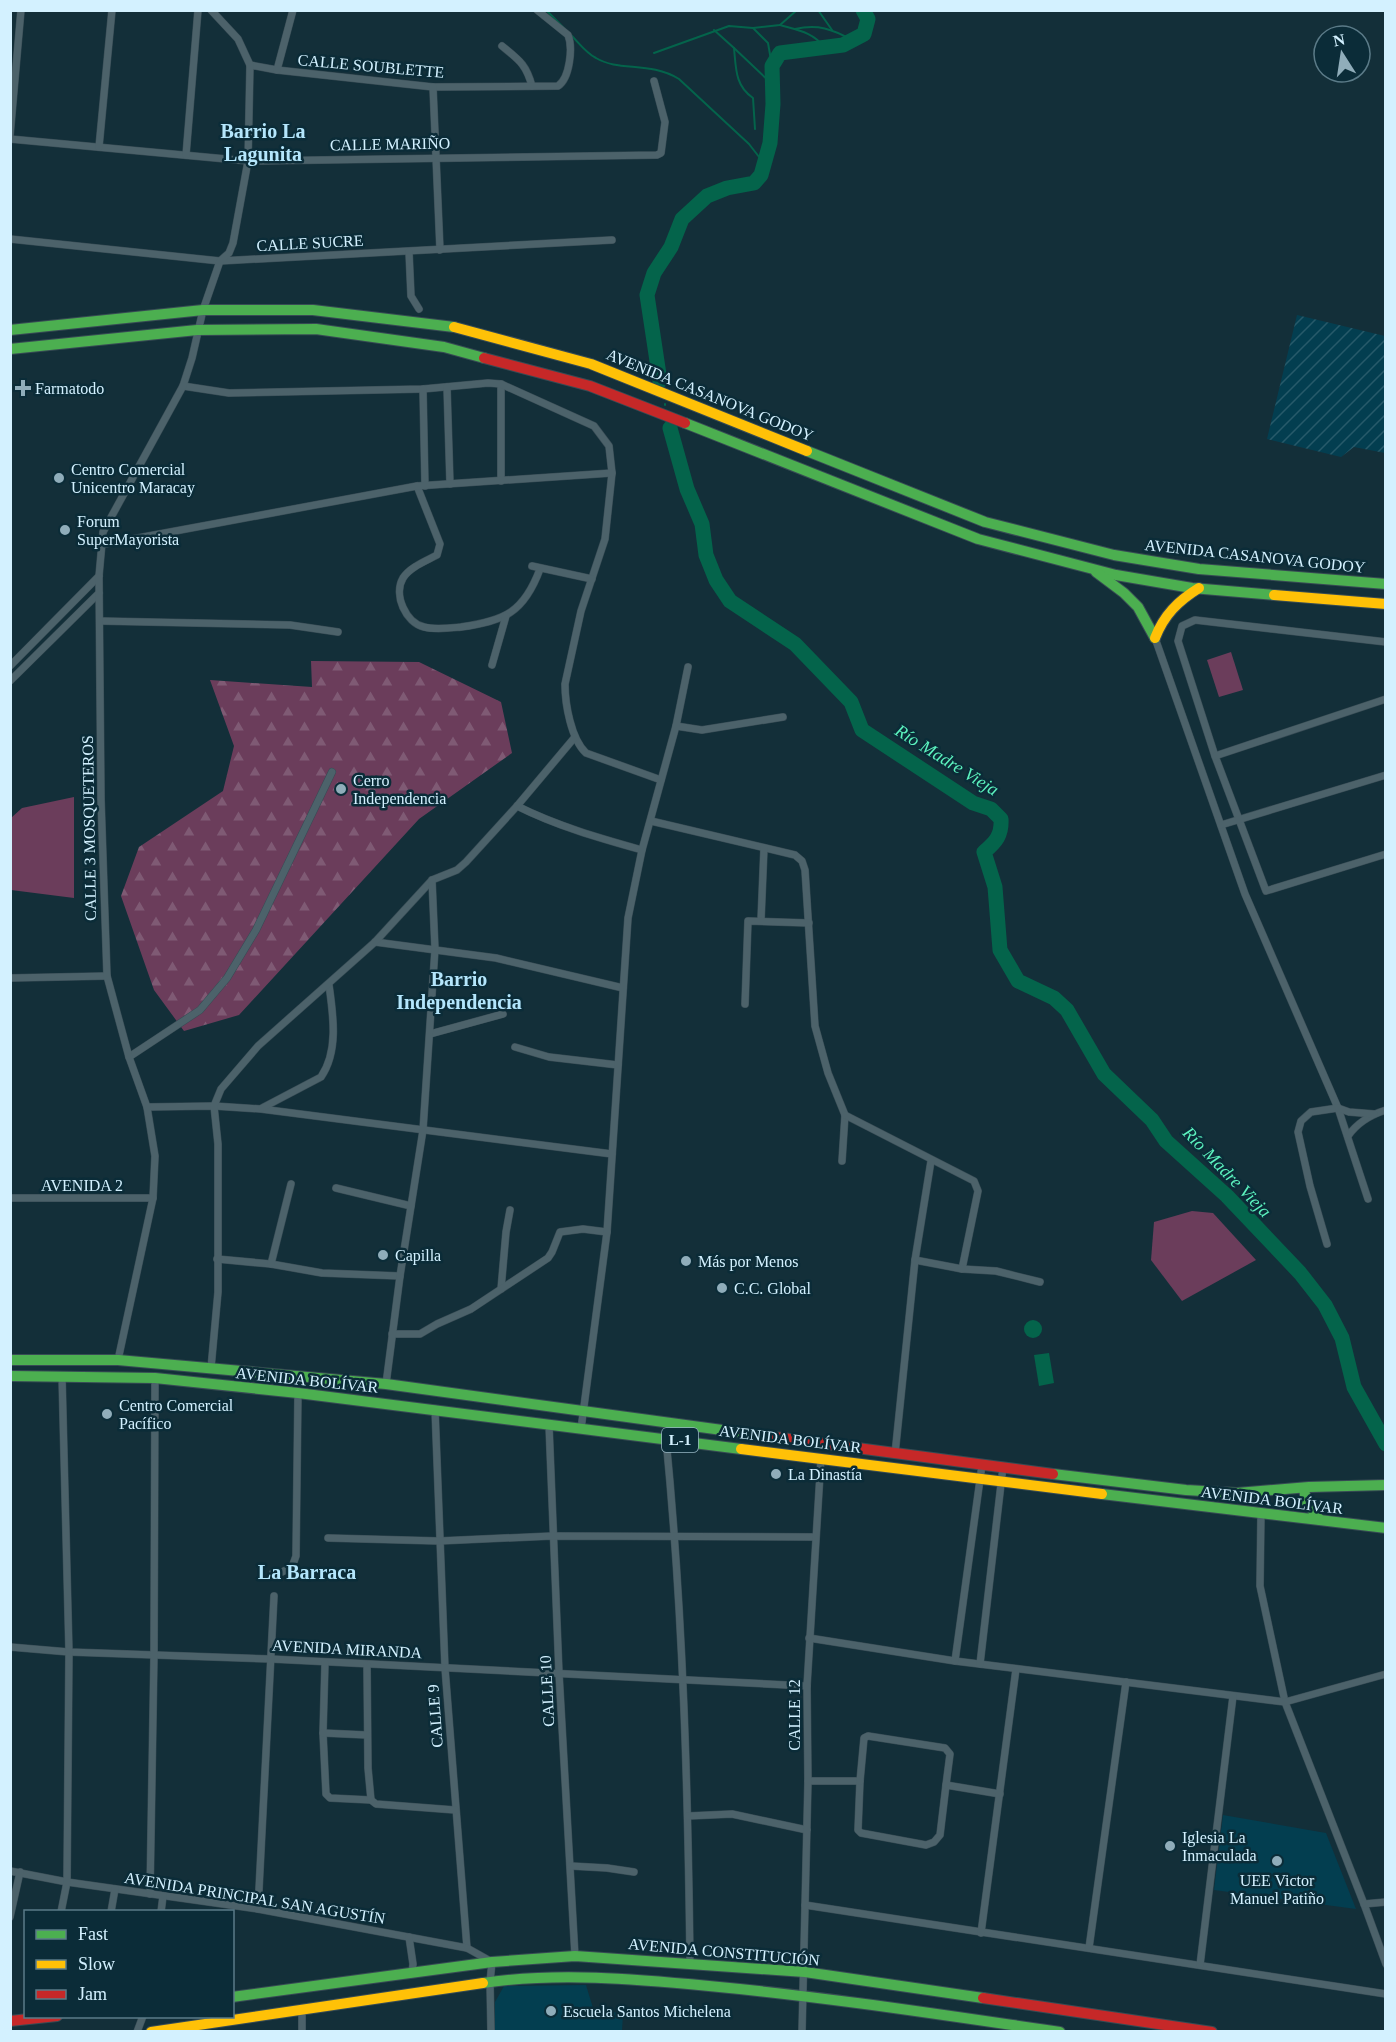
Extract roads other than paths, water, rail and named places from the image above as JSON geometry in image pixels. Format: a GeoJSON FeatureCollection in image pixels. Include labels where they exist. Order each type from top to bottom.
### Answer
{"type":"FeatureCollection","features":[{"type":"Feature","properties":{"kind":"street"},"geometry":{"type":"LineString","coordinates":[[10,137],[14,51],[21,10]]}},
{"type":"Feature","properties":{"kind":"street"},"geometry":{"type":"LineString","coordinates":[[99,147],[112,10]]}},
{"type":"Feature","properties":{"kind":"street"},"geometry":{"type":"LineString","coordinates":[[186,155],[198,10]]}},
{"type":"Feature","properties":{"kind":"street"},"geometry":{"type":"LineString","coordinates":[[211,10],[238,39],[250,65]]}},
{"type":"Feature","properties":{"kind":"street"},"geometry":{"type":"LineString","coordinates":[[277,70],[293,10]]}},
{"type":"Feature","properties":{"kind":"street","name":"CALLE SOUBLETTE"},"geometry":{"type":"LineString","coordinates":[[250,65],[433,87],[558,86],[565,77],[570,39],[537,10]]}},
{"type":"Feature","properties":{"kind":"street"},"geometry":{"type":"LineString","coordinates":[[502,46],[524,64],[532,86]]}},
{"type":"Feature","properties":{"kind":"street","name":"CALLE 3 MOSQUETEROS"},"geometry":{"type":"LineString","coordinates":[[118,1360],[153,1198],[155,1156],[147,1107],[129,1057],[107,976],[101,799],[100,545],[102,532],[183,386],[203,309],[220,261],[229,253],[233,243],[248,161],[250,65]]}},
{"type":"Feature","properties":{"kind":"street","name":"CALLE MARIÑO"},"geometry":{"type":"LineString","coordinates":[[10,137],[248,161],[657,155],[661,153],[665,122],[654,81]]}},
{"type":"Feature","properties":{"kind":"street"},"geometry":{"type":"LineString","coordinates":[[433,87],[440,250]]}},
{"type":"Feature","properties":{"kind":"street","name":"CALLE SUCRE"},"geometry":{"type":"LineString","coordinates":[[10,239],[220,261],[612,240]]}},
{"type":"Feature","properties":{"kind":"street"},"geometry":{"type":"LineString","coordinates":[[409,252],[411,296],[419,309]]}},
{"type":"Feature","properties":{"kind":"street","name":"AVENIDA CASANOVA GODOY"},"geometry":{"type":"LineString","coordinates":[[10,330],[203,309],[313,310],[449,326],[591,364],[985,522],[1114,555],[1199,569],[1386,584]]}},
{"type":"Feature","properties":{"kind":"street"},"geometry":{"type":"LineString","coordinates":[[10,349],[197,330],[316,329],[444,347],[590,386],[978,539],[1116,575],[1200,588],[1386,604]]}},
{"type":"Feature","properties":{"kind":"street"},"geometry":{"type":"LineString","coordinates":[[183,386],[229,393],[423,389],[488,382],[501,384],[594,426],[609,446],[612,473],[605,539],[581,611],[565,684],[565,694],[575,737],[579,746],[586,753],[662,780]]}},
{"type":"Feature","properties":{"kind":"street"},"geometry":{"type":"LineString","coordinates":[[501,384],[501,481]]}},
{"type":"Feature","properties":{"kind":"street"},"geometry":{"type":"LineString","coordinates":[[447,387],[450,484]]}},
{"type":"Feature","properties":{"kind":"street"},"geometry":{"type":"LineString","coordinates":[[423,389],[425,486]]}},
{"type":"Feature","properties":{"kind":"street"},"geometry":{"type":"LineString","coordinates":[[100,545],[417,486],[612,473]]}},
{"type":"Feature","properties":{"kind":"street"},"geometry":{"type":"LineString","coordinates":[[417,486],[440,544],[437,555],[408,572],[402,579],[400,597],[404,610],[412,620],[423,627],[457,627],[499,620],[525,598],[534,586],[540,569]]}},
{"type":"Feature","properties":{"kind":"street"},"geometry":{"type":"LineString","coordinates":[[532,566],[592,579]]}},
{"type":"Feature","properties":{"kind":"street"},"geometry":{"type":"LineString","coordinates":[[1093,569],[1138,607],[1155,638],[1259,930],[1338,1108],[1368,1199]]}},
{"type":"Feature","properties":{"kind":"street"},"geometry":{"type":"LineString","coordinates":[[10,666],[99,576]]}},
{"type":"Feature","properties":{"kind":"street"},"geometry":{"type":"LineString","coordinates":[[1155,638],[1169,610],[1200,588]]}},
{"type":"Feature","properties":{"kind":"street"},"geometry":{"type":"LineString","coordinates":[[10,681],[99,593]]}},
{"type":"Feature","properties":{"kind":"street"},"geometry":{"type":"LineString","coordinates":[[492,664],[506,616]]}},
{"type":"Feature","properties":{"kind":"street"},"geometry":{"type":"LineString","coordinates":[[1386,642],[1195,620],[1182,626],[1178,641],[1215,756],[1266,891],[1386,854]]}},
{"type":"Feature","properties":{"kind":"street"},"geometry":{"type":"LineString","coordinates":[[100,621],[290,625],[338,632]]}},
{"type":"Feature","properties":{"kind":"street"},"geometry":{"type":"LineString","coordinates":[[581,1429],[607,1232],[628,918],[642,850],[676,726],[688,667]]}},
{"type":"Feature","properties":{"kind":"street"},"geometry":{"type":"LineString","coordinates":[[1215,756],[1386,699]]}},
{"type":"Feature","properties":{"kind":"street"},"geometry":{"type":"LineString","coordinates":[[676,726],[702,730],[783,717]]}},
{"type":"Feature","properties":{"kind":"street"},"geometry":{"type":"LineString","coordinates":[[212,1368],[218,1292],[218,1144],[214,1106],[221,1089],[258,1046],[375,942],[432,880],[457,870],[466,862],[575,737]]}},
{"type":"Feature","properties":{"kind":"street"},"geometry":{"type":"LineString","coordinates":[[129,1057],[200,1010],[227,978],[256,930],[332,772]]}},
{"type":"Feature","properties":{"kind":"street"},"geometry":{"type":"LineString","coordinates":[[1221,825],[1386,775]]}},
{"type":"Feature","properties":{"kind":"street"},"geometry":{"type":"LineString","coordinates":[[517,806],[541,818],[589,835],[642,850]]}},
{"type":"Feature","properties":{"kind":"street"},"geometry":{"type":"LineString","coordinates":[[651,821],[795,855],[802,861],[806,870],[815,1026],[828,1073],[845,1115],[842,1161]]}},
{"type":"Feature","properties":{"kind":"street"},"geometry":{"type":"LineString","coordinates":[[761,920],[764,848]]}},
{"type":"Feature","properties":{"kind":"street"},"geometry":{"type":"LineString","coordinates":[[386,1384],[423,1130],[435,949],[432,880]]}},
{"type":"Feature","properties":{"kind":"street"},"geometry":{"type":"LineString","coordinates":[[745,1004],[746,923],[749,920],[761,920],[809,923]]}},
{"type":"Feature","properties":{"kind":"street"},"geometry":{"type":"LineString","coordinates":[[375,942],[496,958],[623,988]]}},
{"type":"Feature","properties":{"kind":"street"},"geometry":{"type":"LineString","coordinates":[[10,978],[107,976]]}},
{"type":"Feature","properties":{"kind":"street"},"geometry":{"type":"LineString","coordinates":[[261,1109],[321,1077],[328,1068],[331,1058],[333,1017],[329,984]]}},
{"type":"Feature","properties":{"kind":"street"},"geometry":{"type":"LineString","coordinates":[[430,1034],[503,1014]]}},
{"type":"Feature","properties":{"kind":"street"},"geometry":{"type":"LineString","coordinates":[[515,1047],[549,1056],[618,1065]]}},
{"type":"Feature","properties":{"kind":"street"},"geometry":{"type":"LineString","coordinates":[[147,1107],[214,1106],[261,1109],[612,1154]]}},
{"type":"Feature","properties":{"kind":"street"},"geometry":{"type":"LineString","coordinates":[[1328,1244],[1310,1186],[1298,1132],[1301,1121],[1311,1112],[1338,1108],[1348,1112],[1374,1114]]}},
{"type":"Feature","properties":{"kind":"street"},"geometry":{"type":"LineString","coordinates":[[1348,1136],[1354,1127],[1374,1114],[1386,1110]]}},
{"type":"Feature","properties":{"kind":"street"},"geometry":{"type":"LineString","coordinates":[[845,1115],[974,1181],[977,1186],[963,1269]]}},
{"type":"Feature","properties":{"kind":"street"},"geometry":{"type":"LineString","coordinates":[[895,1454],[915,1260],[931,1161]]}},
{"type":"Feature","properties":{"kind":"street"},"geometry":{"type":"LineString","coordinates":[[271,1264],[291,1184]]}},
{"type":"Feature","properties":{"kind":"street"},"geometry":{"type":"LineString","coordinates":[[336,1188],[411,1206]]}},
{"type":"Feature","properties":{"kind":"street","name":"AVENIDA 2"},"geometry":{"type":"LineString","coordinates":[[10,1198],[153,1198]]}},
{"type":"Feature","properties":{"kind":"street"},"geometry":{"type":"LineString","coordinates":[[501,1289],[510,1210]]}},
{"type":"Feature","properties":{"kind":"street"},"geometry":{"type":"LineString","coordinates":[[392,1334],[420,1334],[471,1309],[548,1258],[560,1232],[583,1229],[607,1232]]}},
{"type":"Feature","properties":{"kind":"street"},"geometry":{"type":"LineString","coordinates":[[217,1258],[322,1273],[400,1276]]}},
{"type":"Feature","properties":{"kind":"street"},"geometry":{"type":"LineString","coordinates":[[915,1260],[963,1269],[996,1271],[1040,1281]]}},
{"type":"Feature","properties":{"kind":"street","name":"AVENIDA BOLÍVAR"},"geometry":{"type":"LineString","coordinates":[[10,1360],[118,1360],[386,1384],[895,1454],[1186,1490],[1237,1493],[1307,1487],[1386,1485]]}},
{"type":"Feature","properties":{"kind":"street"},"geometry":{"type":"LineString","coordinates":[[61,1910],[67,1882],[69,1652],[62,1376]]}},
{"type":"Feature","properties":{"kind":"street","name":"AVENIDA BOLÍVAR"},"geometry":{"type":"LineString","coordinates":[[10,1377],[155,1378],[298,1393],[1386,1528]]}},
{"type":"Feature","properties":{"kind":"street"},"geometry":{"type":"LineString","coordinates":[[150,1894],[155,1378]]}},
{"type":"Feature","properties":{"kind":"street"},"geometry":{"type":"LineString","coordinates":[[273,1573],[292,1567],[296,1556],[298,1393]]}},
{"type":"Feature","properties":{"kind":"street","name":"CALLE 9"},"geometry":{"type":"LineString","coordinates":[[435,1409],[445,1668],[466,1948]]}},
{"type":"Feature","properties":{"kind":"street","name":"CALLE 10"},"geometry":{"type":"LineString","coordinates":[[549,1425],[552,1536],[575,1956]]}},
{"type":"Feature","properties":{"kind":"street"},"geometry":{"type":"LineString","coordinates":[[666,1439],[676,1537],[683,1680],[690,1963]]}},
{"type":"Feature","properties":{"kind":"street","name":"CALLE 12"},"geometry":{"type":"LineString","coordinates":[[804,1995],[808,1638],[821,1458]]}},
{"type":"Feature","properties":{"kind":"street"},"geometry":{"type":"LineString","coordinates":[[955,1661],[982,1465]]}},
{"type":"Feature","properties":{"kind":"street"},"geometry":{"type":"LineString","coordinates":[[980,1664],[1003,1467]]}},
{"type":"Feature","properties":{"kind":"street"},"geometry":{"type":"LineString","coordinates":[[1307,1487],[1303,1495],[1306,1504],[1320,1520]]}},
{"type":"Feature","properties":{"kind":"street"},"geometry":{"type":"LineString","coordinates":[[1261,1514],[1260,1586],[1285,1702],[1386,1964]]}},
{"type":"Feature","properties":{"kind":"street"},"geometry":{"type":"LineString","coordinates":[[328,1538],[439,1541],[552,1536],[815,1537]]}},
{"type":"Feature","properties":{"kind":"street"},"geometry":{"type":"LineString","coordinates":[[258,1909],[274,1596]]}},
{"type":"Feature","properties":{"kind":"street"},"geometry":{"type":"LineString","coordinates":[[808,1638],[955,1661],[1285,1702],[1386,1674]]}},
{"type":"Feature","properties":{"kind":"street","name":"AVENIDA MIRANDA"},"geometry":{"type":"LineString","coordinates":[[10,1647],[69,1652],[271,1659],[807,1686]]}},
{"type":"Feature","properties":{"kind":"street"},"geometry":{"type":"LineString","coordinates":[[325,1663],[323,1733],[326,1794],[330,1798],[371,1800],[378,1804],[455,1810]]}},
{"type":"Feature","properties":{"kind":"street"},"geometry":{"type":"LineString","coordinates":[[367,1665],[367,1735],[371,1800]]}},
{"type":"Feature","properties":{"kind":"street"},"geometry":{"type":"LineString","coordinates":[[981,1933],[1016,1669]]}},
{"type":"Feature","properties":{"kind":"street"},"geometry":{"type":"LineString","coordinates":[[1089,1948],[1126,1682]]}},
{"type":"Feature","properties":{"kind":"street"},"geometry":{"type":"LineString","coordinates":[[1200,1965],[1233,1696]]}},
{"type":"Feature","properties":{"kind":"street"},"geometry":{"type":"LineString","coordinates":[[323,1733],[367,1735]]}},
{"type":"Feature","properties":{"kind":"street"},"geometry":{"type":"LineString","coordinates":[[868,1736],[945,1748],[950,1754],[940,1835],[934,1842],[926,1845],[861,1833],[858,1830],[860,1781],[864,1738],[868,1736]]}},
{"type":"Feature","properties":{"kind":"street"},"geometry":{"type":"LineString","coordinates":[[808,1781],[860,1781]]}},
{"type":"Feature","properties":{"kind":"street"},"geometry":{"type":"LineString","coordinates":[[946,1785],[1000,1794]]}},
{"type":"Feature","properties":{"kind":"street"},"geometry":{"type":"LineString","coordinates":[[688,1816],[732,1814],[807,1830]]}},
{"type":"Feature","properties":{"kind":"street"},"geometry":{"type":"LineString","coordinates":[[571,1866],[634,1872]]}},
{"type":"Feature","properties":{"kind":"street","name":"AVENIDA PRINCIPAL SAN AGUSTÍN"},"geometry":{"type":"LineString","coordinates":[[10,1871],[67,1882],[258,1909],[409,1937],[466,1948],[492,1962]]}},
{"type":"Feature","properties":{"kind":"street"},"geometry":{"type":"LineString","coordinates":[[10,1917],[20,1872]]}},
{"type":"Feature","properties":{"kind":"street"},"geometry":{"type":"LineString","coordinates":[[111,1910],[115,1889]]}},
{"type":"Feature","properties":{"kind":"street"},"geometry":{"type":"LineString","coordinates":[[161,1910],[163,1896]]}},
{"type":"Feature","properties":{"kind":"street"},"geometry":{"type":"LineString","coordinates":[[1364,1904],[1386,1902]]}},
{"type":"Feature","properties":{"kind":"street"},"geometry":{"type":"LineString","coordinates":[[805,1905],[1386,1994]]}},
{"type":"Feature","properties":{"kind":"street"},"geometry":{"type":"LineString","coordinates":[[409,1937],[412,1973]]}},
{"type":"Feature","properties":{"kind":"street","name":"AVENIDA CONSTITUCIÓN"},"geometry":{"type":"LineString","coordinates":[[234,1997],[492,1962],[575,1956],[805,1972],[1212,2031]]}},
{"type":"Feature","properties":{"kind":"street"},"geometry":{"type":"LineString","coordinates":[[491,2031],[492,1962]]}},
{"type":"Feature","properties":{"kind":"street"},"geometry":{"type":"LineString","coordinates":[[151,2031],[219,2027],[302,2010],[490,1982],[565,1978],[633,1979],[804,1995],[1060,2031]]}},
{"type":"Feature","properties":{"kind":"street"},"geometry":{"type":"LineString","coordinates":[[802,2031],[804,1995]]}},
{"type":"Feature","properties":{"kind":"street"},"geometry":{"type":"LineString","coordinates":[[302,2010],[302,2031]]}},
{"type":"Feature","properties":{"kind":"street"},"geometry":{"type":"LineString","coordinates":[[10,2021],[38,2018]]}},
{"type":"Feature","properties":{"kind":"waterway"},"geometry":{"type":"LineString","coordinates":[[546,10],[565,29]]}},
{"type":"Feature","properties":{"kind":"waterway"},"geometry":{"type":"LineString","coordinates":[[654,53],[729,26],[753,28],[780,25],[797,10]]}},
{"type":"Feature","properties":{"kind":"waterway"},"geometry":{"type":"LineString","coordinates":[[818,10],[832,30]]}},
{"type":"Feature","properties":{"kind":"waterway","name":"Río Madre Vieja"},"geometry":{"type":"LineString","coordinates":[[660,381],[647,295],[654,273],[671,247],[682,219],[707,196],[727,188],[754,183],[761,175],[770,143],[773,104],[772,66],[780,53],[843,45],[864,34],[868,19],[863,10]]}},
{"type":"Feature","properties":{"kind":"waterway"},"geometry":{"type":"LineString","coordinates":[[780,25],[810,35],[824,47]]}},
{"type":"Feature","properties":{"kind":"waterway"},"geometry":{"type":"LineString","coordinates":[[753,28],[768,43],[772,66]]}},
{"type":"Feature","properties":{"kind":"waterway"},"geometry":{"type":"LineString","coordinates":[[795,29],[825,28],[852,40]]}},
{"type":"Feature","properties":{"kind":"waterway"},"geometry":{"type":"LineString","coordinates":[[714,30],[734,48],[740,82],[753,98],[755,129]]}},
{"type":"Feature","properties":{"kind":"waterway"},"geometry":{"type":"LineString","coordinates":[[571,35],[589,53],[605,62],[657,70],[679,79],[749,144],[763,162]]}},
{"type":"Feature","properties":{"kind":"waterway"},"geometry":{"type":"LineString","coordinates":[[734,48],[773,85]]}},
{"type":"Feature","properties":{"kind":"waterway","name":"Río Madre Vieja"},"geometry":{"type":"LineString","coordinates":[[670,428],[687,489],[702,524],[706,555],[716,580],[730,601],[795,644],[851,702],[862,730],[973,803],[991,809],[1001,819],[997,838],[984,852],[995,887],[1000,950],[1018,981],[1054,998],[1067,1010],[1104,1074],[1152,1120],[1166,1141],[1227,1196],[1300,1273],[1325,1305],[1342,1338],[1354,1387],[1386,1444]]}},
{"type":"Feature","properties":{"kind":"place","name":"Farmatodo"},"geometry":{"type":"Point","coordinates":[23,388]}},
{"type":"Feature","properties":{"kind":"place","name":"Centro Comercial Unicentro Maracay"},"geometry":{"type":"Point","coordinates":[59,478]}},
{"type":"Feature","properties":{"kind":"place","name":"Forum SuperMayorista"},"geometry":{"type":"Point","coordinates":[65,530]}},
{"type":"Feature","properties":{"kind":"place","name":"Cerro Independencia"},"geometry":{"type":"Point","coordinates":[341,789]}},
{"type":"Feature","properties":{"kind":"place","name":"Capilla"},"geometry":{"type":"Point","coordinates":[383,1255]}},
{"type":"Feature","properties":{"kind":"place","name":"Más por Menos"},"geometry":{"type":"Point","coordinates":[686,1261]}},
{"type":"Feature","properties":{"kind":"place","name":"C.C. Global"},"geometry":{"type":"Point","coordinates":[722,1288]}},
{"type":"Feature","properties":{"kind":"place","name":"Centro Comercial Pacífico"},"geometry":{"type":"Point","coordinates":[107,1414]}},
{"type":"Feature","properties":{"kind":"place","name":"La Dinastía"},"geometry":{"type":"Point","coordinates":[776,1474]}},
{"type":"Feature","properties":{"kind":"place","name":"Iglesia La Inmaculada"},"geometry":{"type":"Point","coordinates":[1170,1846]}},
{"type":"Feature","properties":{"kind":"place","name":"UEE Victor Manuel Patiño"},"geometry":{"type":"Point","coordinates":[1277,1861]}},
{"type":"Feature","properties":{"kind":"place","name":"Escuela Santos Michelena"},"geometry":{"type":"Point","coordinates":[551,2011]}},
{"type":"Feature","properties":{"kind":"district","name":"Barrio La Lagunita"},"geometry":{"type":"Point","coordinates":[263,142]}},
{"type":"Feature","properties":{"kind":"district","name":"Barrio Independencia"},"geometry":{"type":"Point","coordinates":[459,990]}},
{"type":"Feature","properties":{"kind":"district","name":"La Barraca"},"geometry":{"type":"Point","coordinates":[307,1572]}}]}
